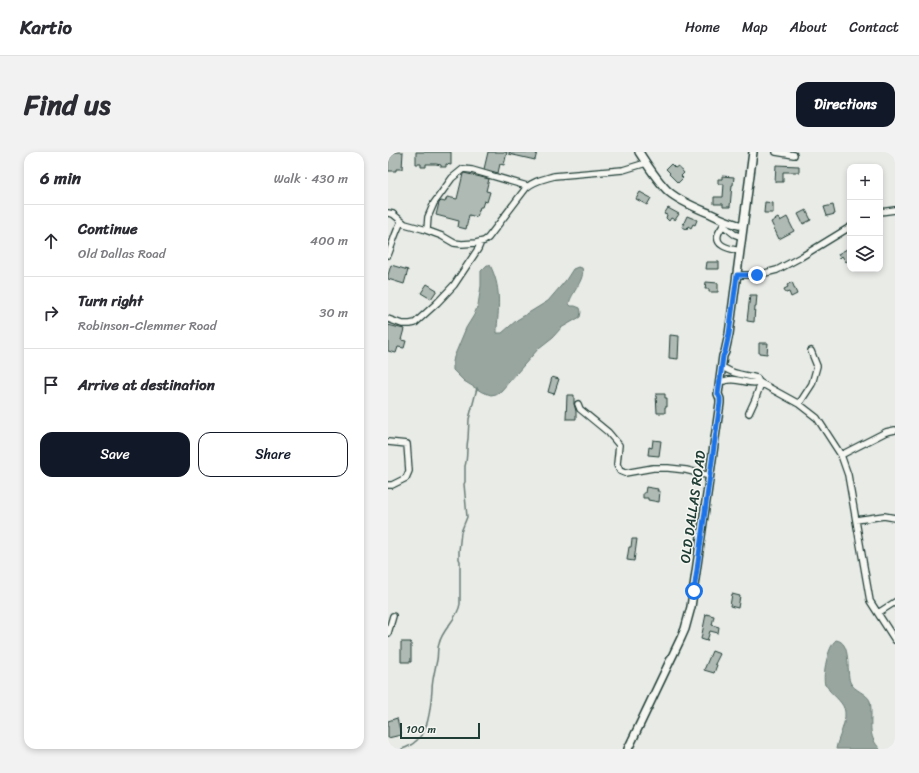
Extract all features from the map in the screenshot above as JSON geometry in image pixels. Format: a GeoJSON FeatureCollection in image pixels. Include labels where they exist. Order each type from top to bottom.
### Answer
{"type":"FeatureCollection","features":[{"type":"Feature","properties":{"kind":"main road"},"geometry":{"type":"LineString","coordinates":[[639,152],[657,179],[670,193],[725,224],[743,226]]}},
{"type":"Feature","properties":{"kind":"main road","name":"OLD DALLAS ROAD"},"geometry":{"type":"LineString","coordinates":[[720,398],[718,394],[723,356],[729,334],[753,152]]}},
{"type":"Feature","properties":{"kind":"main road","name":"OLD DALLAS ROAD"},"geometry":{"type":"LineString","coordinates":[[628,749],[681,638],[694,597],[720,398],[722,395],[726,369],[727,357],[725,352]]}},
{"type":"Feature","properties":{"kind":"street"},"geometry":{"type":"LineString","coordinates":[[776,152],[794,155]]}},
{"type":"Feature","properties":{"kind":"street"},"geometry":{"type":"LineString","coordinates":[[388,213],[393,214],[405,224],[427,230],[454,243],[468,244],[481,242],[488,238],[527,186],[532,183],[554,176],[623,170],[646,163]]}},
{"type":"Feature","properties":{"kind":"street"},"geometry":{"type":"LineString","coordinates":[[427,230],[428,217],[434,203],[452,178],[463,169],[472,170],[527,186]]}},
{"type":"Feature","properties":{"kind":"street"},"geometry":{"type":"LineString","coordinates":[[883,212],[895,210]]}},
{"type":"Feature","properties":{"kind":"street"},"geometry":{"type":"LineString","coordinates":[[388,255],[392,247],[396,231],[401,222]]}},
{"type":"Feature","properties":{"kind":"street"},"geometry":{"type":"LineString","coordinates":[[740,251],[728,248],[720,243],[718,234],[725,224],[734,234],[742,237]]}},
{"type":"Feature","properties":{"kind":"street"},"geometry":{"type":"LineString","coordinates":[[737,275],[757,275],[777,270],[847,229]]}},
{"type":"Feature","properties":{"kind":"street"},"geometry":{"type":"LineString","coordinates":[[388,319],[402,324],[410,324],[415,322],[454,286],[481,242]]}},
{"type":"Feature","properties":{"kind":"street"},"geometry":{"type":"LineString","coordinates":[[799,404],[812,384],[817,366],[811,351]]}},
{"type":"Feature","properties":{"kind":"street"},"geometry":{"type":"LineString","coordinates":[[726,369],[736,374],[757,378],[760,383],[749,413]]}},
{"type":"Feature","properties":{"kind":"street"},"geometry":{"type":"LineString","coordinates":[[724,382],[729,379],[760,383],[799,404],[817,418],[841,454],[848,475],[870,601],[895,640]]}},
{"type":"Feature","properties":{"kind":"street"},"geometry":{"type":"LineString","coordinates":[[578,404],[580,409],[608,432],[619,445],[617,464],[620,471],[625,473],[653,468],[668,468],[686,470],[710,476]]}},
{"type":"Feature","properties":{"kind":"street"},"geometry":{"type":"LineString","coordinates":[[841,454],[886,432],[895,430]]}},
{"type":"Feature","properties":{"kind":"street"},"geometry":{"type":"LineString","coordinates":[[388,442],[407,444],[409,471],[406,478],[392,485],[388,485]]}},
{"type":"Feature","properties":{"kind":"street"},"geometry":{"type":"LineString","coordinates":[[856,520],[884,516],[895,518]]}},
{"type":"Feature","properties":{"kind":"street"},"geometry":{"type":"LineString","coordinates":[[878,613],[895,602]]}},
{"type":"Feature","properties":{"kind":"street"},"geometry":{"type":"LineString","coordinates":[[388,633],[393,616]]}},
{"type":"Feature","properties":{"kind":"shaded area"},"geometry":{"type":"Polygon","coordinates":[[[487,265],[490,265],[494,273],[498,289],[499,304],[497,333],[502,333],[517,320],[548,301],[566,280],[573,269],[578,267],[582,268],[583,272],[569,304],[580,308],[580,317],[561,328],[553,337],[539,348],[501,391],[491,395],[482,392],[464,381],[453,370],[454,357],[466,328],[478,305],[481,286],[481,271],[487,265]]]}},
{"type":"Feature","properties":{"kind":"shaded area"},"geometry":{"type":"Polygon","coordinates":[[[836,640],[841,642],[846,651],[850,682],[854,688],[866,696],[870,701],[871,733],[876,745],[880,749],[836,749],[844,722],[845,712],[841,703],[825,685],[824,675],[830,648],[836,640]]]}},
{"type":"Feature","properties":{"kind":"building"},"geometry":{"type":"Polygon","coordinates":[[[388,152],[403,152],[402,169],[388,171],[388,152]]]}},
{"type":"Feature","properties":{"kind":"building"},"geometry":{"type":"Polygon","coordinates":[[[416,152],[451,152],[451,165],[446,164],[446,167],[441,167],[441,165],[436,164],[426,164],[426,167],[421,167],[421,164],[416,164],[416,152]]]}},
{"type":"Feature","properties":{"kind":"building"},"geometry":{"type":"Polygon","coordinates":[[[488,152],[507,152],[504,165],[500,164],[498,173],[484,169],[488,152]]]}},
{"type":"Feature","properties":{"kind":"building"},"geometry":{"type":"Polygon","coordinates":[[[509,152],[537,152],[535,160],[509,154],[509,152]]]}},
{"type":"Feature","properties":{"kind":"building"},"geometry":{"type":"Polygon","coordinates":[[[671,164],[675,168],[678,166],[684,173],[681,176],[683,178],[678,183],[666,169],[671,164]]]}},
{"type":"Feature","properties":{"kind":"building"},"geometry":{"type":"Polygon","coordinates":[[[776,165],[799,166],[799,172],[783,172],[783,182],[775,182],[776,165]]]}},
{"type":"Feature","properties":{"kind":"building"},"geometry":{"type":"Polygon","coordinates":[[[464,173],[489,179],[486,191],[490,192],[487,202],[484,201],[482,207],[480,207],[477,217],[469,215],[466,229],[458,227],[459,221],[436,215],[439,203],[441,201],[445,202],[447,197],[457,199],[464,173]]]}},
{"type":"Feature","properties":{"kind":"building"},"geometry":{"type":"Polygon","coordinates":[[[722,176],[734,177],[730,207],[723,207],[723,204],[714,204],[714,197],[723,197],[724,184],[718,184],[718,179],[722,179],[722,176]]]}},
{"type":"Feature","properties":{"kind":"building"},"geometry":{"type":"Polygon","coordinates":[[[640,192],[651,198],[647,205],[636,199],[640,192]]]}},
{"type":"Feature","properties":{"kind":"building"},"geometry":{"type":"Polygon","coordinates":[[[765,202],[773,203],[773,213],[764,213],[765,202]]]}},
{"type":"Feature","properties":{"kind":"building"},"geometry":{"type":"Polygon","coordinates":[[[833,205],[835,214],[827,216],[824,207],[833,205]]]}},
{"type":"Feature","properties":{"kind":"building"},"geometry":{"type":"Polygon","coordinates":[[[668,208],[679,214],[675,220],[671,218],[669,221],[666,218],[667,215],[664,214],[668,208]]]}},
{"type":"Feature","properties":{"kind":"building"},"geometry":{"type":"Polygon","coordinates":[[[806,210],[811,220],[803,224],[798,214],[806,210]]]}},
{"type":"Feature","properties":{"kind":"building"},"geometry":{"type":"Polygon","coordinates":[[[687,216],[697,220],[695,225],[693,224],[691,228],[688,226],[687,229],[682,227],[687,216]]]}},
{"type":"Feature","properties":{"kind":"building"},"geometry":{"type":"Polygon","coordinates":[[[787,217],[794,231],[779,239],[771,222],[778,218],[780,221],[787,217]]]}},
{"type":"Feature","properties":{"kind":"building"},"geometry":{"type":"Polygon","coordinates":[[[847,249],[847,261],[846,262],[842,256],[840,258],[838,254],[847,249]]]}},
{"type":"Feature","properties":{"kind":"building"},"geometry":{"type":"Polygon","coordinates":[[[707,262],[719,262],[719,269],[706,269],[707,262]]]}},
{"type":"Feature","properties":{"kind":"building"},"geometry":{"type":"Polygon","coordinates":[[[391,265],[408,270],[404,284],[388,279],[391,265]]]}},
{"type":"Feature","properties":{"kind":"building"},"geometry":{"type":"Polygon","coordinates":[[[706,282],[718,283],[718,292],[709,292],[709,289],[705,289],[706,282]]]}},
{"type":"Feature","properties":{"kind":"building"},"geometry":{"type":"Polygon","coordinates":[[[792,282],[797,294],[791,297],[789,292],[786,293],[784,289],[792,282]]]}},
{"type":"Feature","properties":{"kind":"building"},"geometry":{"type":"Polygon","coordinates":[[[427,284],[437,290],[431,299],[421,293],[427,284]]]}},
{"type":"Feature","properties":{"kind":"building"},"geometry":{"type":"Polygon","coordinates":[[[750,295],[757,295],[754,322],[747,321],[750,295]]]}},
{"type":"Feature","properties":{"kind":"building"},"geometry":{"type":"Polygon","coordinates":[[[388,325],[404,329],[401,340],[406,341],[404,348],[398,347],[396,353],[388,351],[388,325]]]}},
{"type":"Feature","properties":{"kind":"building"},"geometry":{"type":"Polygon","coordinates":[[[670,335],[679,336],[678,359],[669,358],[670,335]]]}},
{"type":"Feature","properties":{"kind":"building"},"geometry":{"type":"Polygon","coordinates":[[[759,343],[768,343],[767,354],[759,353],[759,343]]]}},
{"type":"Feature","properties":{"kind":"building"},"geometry":{"type":"Polygon","coordinates":[[[552,377],[559,379],[554,394],[548,392],[552,377]]]}},
{"type":"Feature","properties":{"kind":"building"},"geometry":{"type":"Polygon","coordinates":[[[656,394],[665,394],[665,398],[667,398],[665,413],[657,413],[656,394]]]}},
{"type":"Feature","properties":{"kind":"building"},"geometry":{"type":"Polygon","coordinates":[[[567,395],[574,395],[576,419],[566,419],[567,395]]]}},
{"type":"Feature","properties":{"kind":"building"},"geometry":{"type":"Polygon","coordinates":[[[653,440],[661,441],[659,456],[648,455],[649,447],[652,448],[653,440]]]}},
{"type":"Feature","properties":{"kind":"building"},"geometry":{"type":"Polygon","coordinates":[[[646,487],[658,489],[657,491],[660,491],[659,502],[648,500],[648,498],[643,498],[643,493],[645,493],[646,487]]]}},
{"type":"Feature","properties":{"kind":"building"},"geometry":{"type":"Polygon","coordinates":[[[632,539],[637,539],[634,561],[627,560],[632,539]]]}},
{"type":"Feature","properties":{"kind":"building"},"geometry":{"type":"Polygon","coordinates":[[[732,594],[740,596],[738,608],[730,606],[732,594]]]}},
{"type":"Feature","properties":{"kind":"building"},"geometry":{"type":"Polygon","coordinates":[[[706,614],[714,616],[712,625],[719,627],[718,633],[710,631],[707,641],[701,639],[706,614]]]}},
{"type":"Feature","properties":{"kind":"building"},"geometry":{"type":"Polygon","coordinates":[[[401,642],[411,642],[411,662],[401,662],[401,642]]]}},
{"type":"Feature","properties":{"kind":"building"},"geometry":{"type":"Polygon","coordinates":[[[712,651],[720,654],[715,664],[717,665],[714,673],[704,670],[712,651]]]}},
{"type":"Feature","properties":{"kind":"building"},"geometry":{"type":"Polygon","coordinates":[[[397,718],[401,735],[388,738],[388,721],[397,718]]]}},
{"type":"Feature","properties":{"kind":"waterway"},"geometry":{"type":"LineString","coordinates":[[402,749],[411,745],[423,733],[429,717],[432,682],[437,660],[438,646],[443,634],[459,609],[459,551],[461,532],[467,517],[464,484],[465,466],[469,419],[477,388]]}},
{"type":"Feature","properties":{"kind":"route"},"geometry":{"type":"LineString","coordinates":[[694,591],[720,403],[718,394],[723,356],[729,334],[737,275],[757,275]]}}]}
